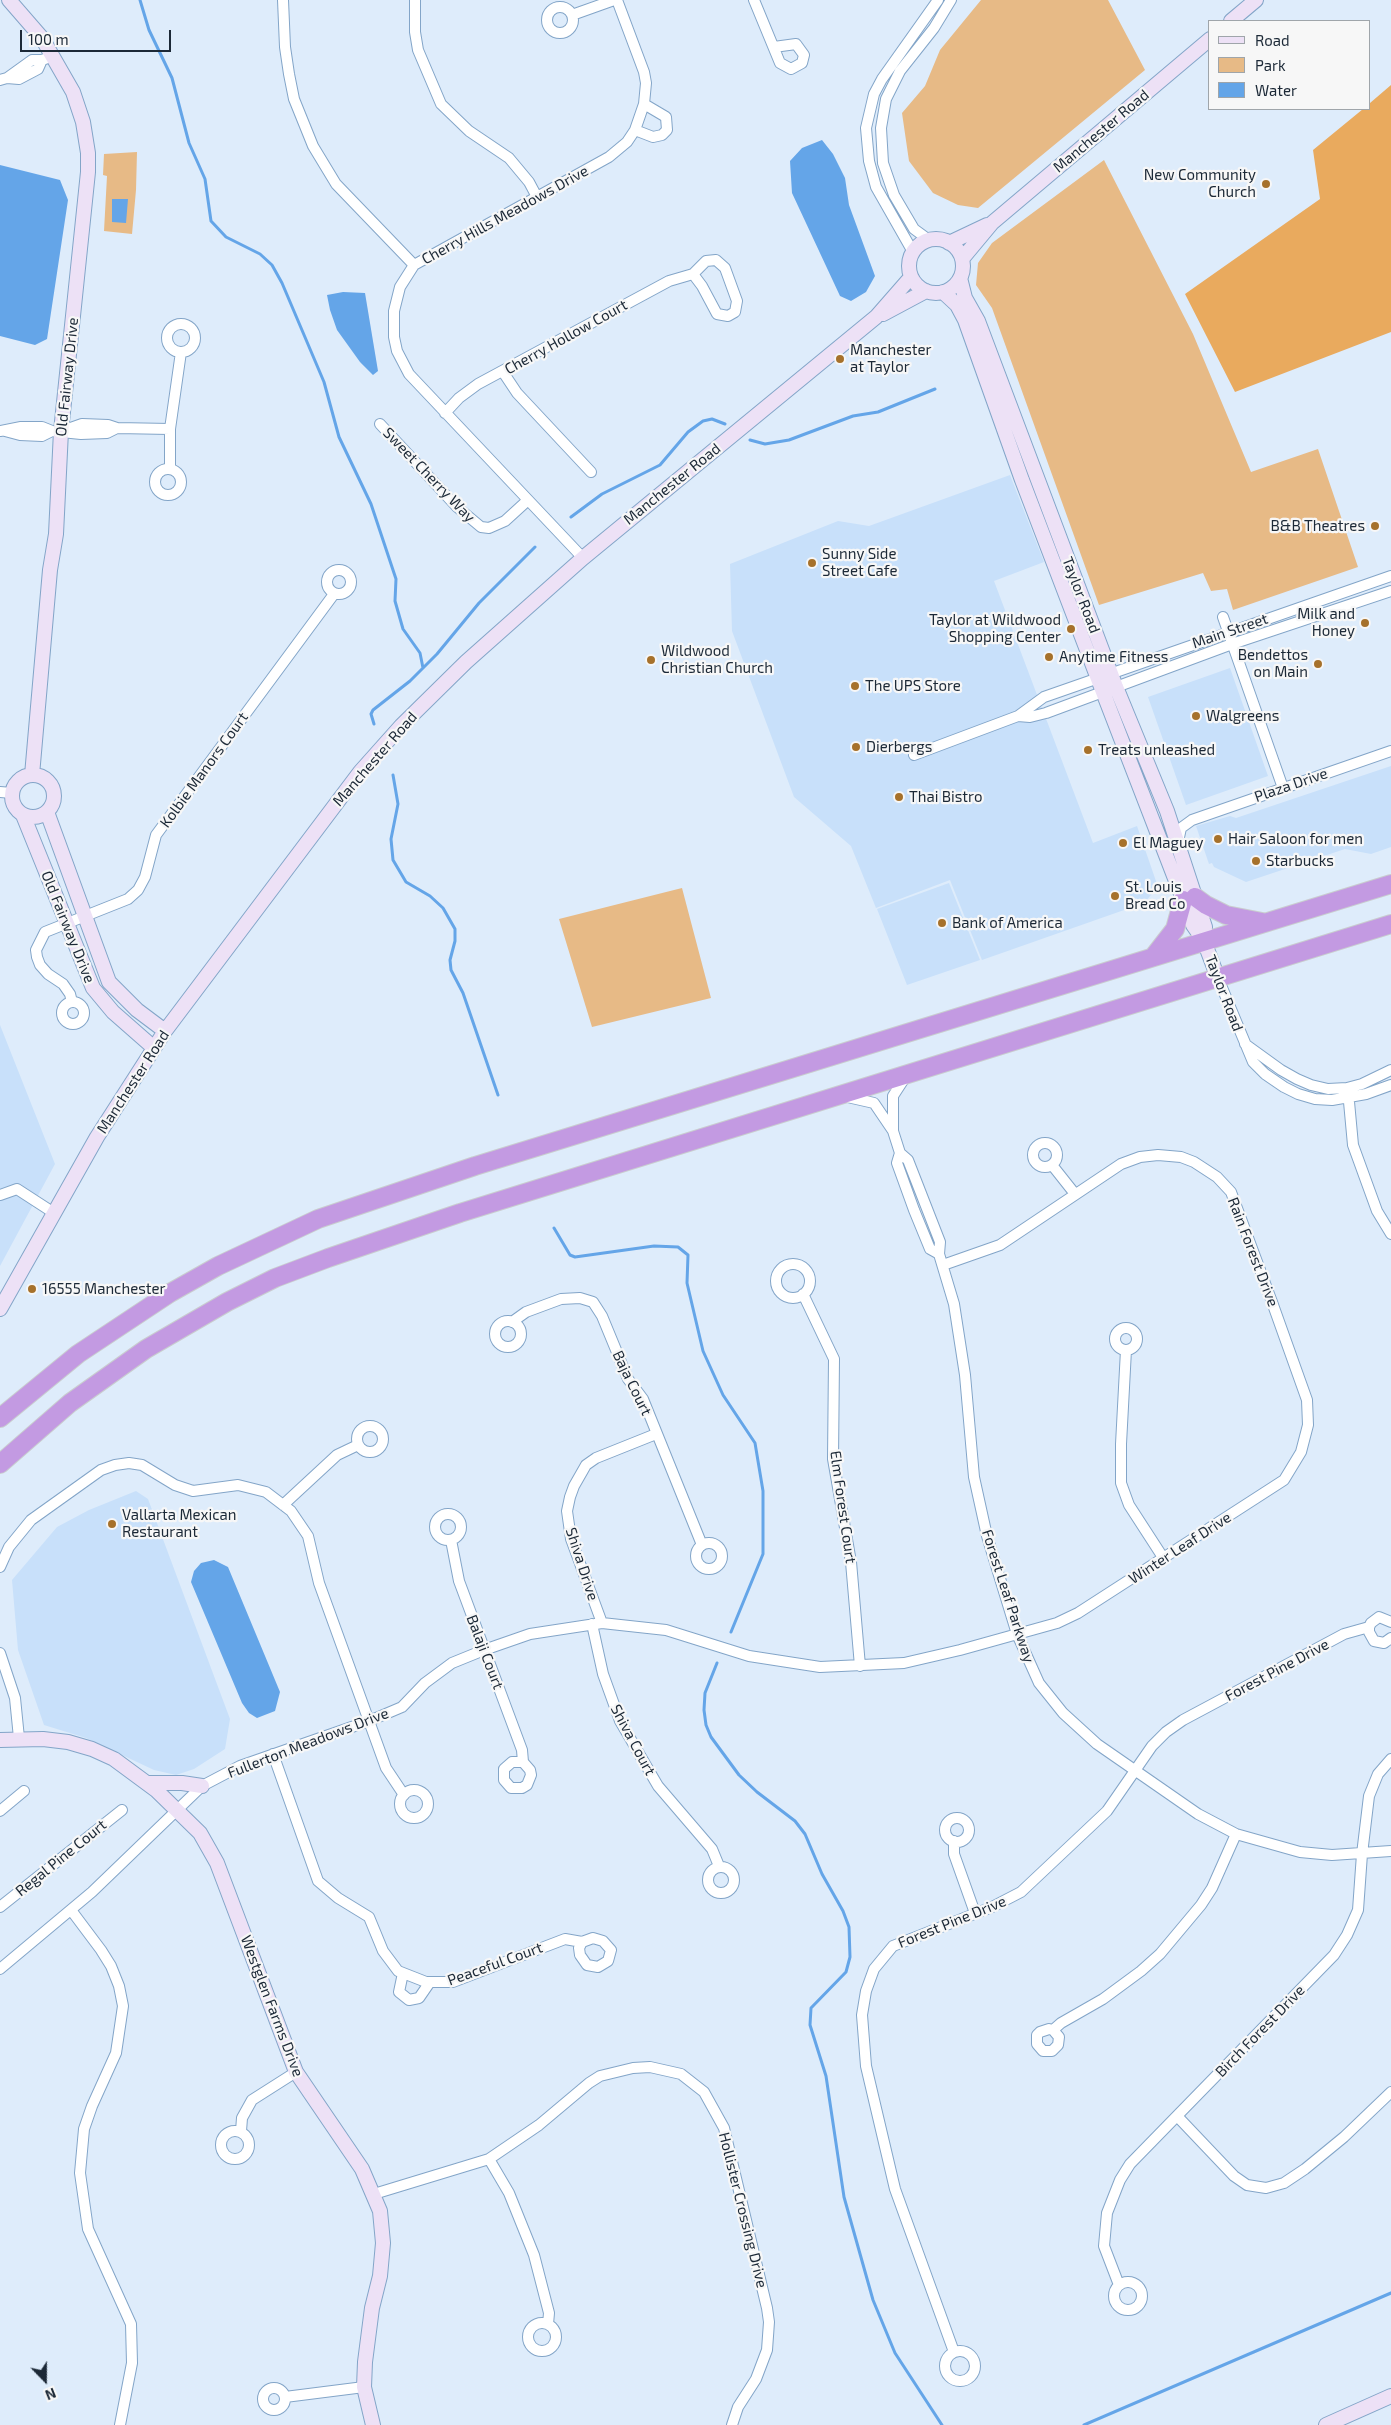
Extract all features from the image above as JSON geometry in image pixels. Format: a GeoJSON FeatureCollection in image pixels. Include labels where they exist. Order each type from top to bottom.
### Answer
{"type":"FeatureCollection","features":[{"type":"Feature","properties":{"kind":"highway"},"geometry":{"type":"LineString","coordinates":[[0,1418],[78,1354],[170,1293],[218,1266],[318,1219],[475,1166],[1391,884]]}},
{"type":"Feature","properties":{"kind":"highway"},"geometry":{"type":"LineString","coordinates":[[1154,957],[1175,929],[1189,898],[1226,915],[1265,923]]}},
{"type":"Feature","properties":{"kind":"highway"},"geometry":{"type":"LineString","coordinates":[[0,1464],[70,1403],[146,1349],[227,1302],[275,1278],[378,1240],[460,1213],[842,1096],[1391,924]]}},
{"type":"Feature","properties":{"kind":"street","name":"Old Fairway Drive"},"geometry":{"type":"LineString","coordinates":[[9,0],[30,22],[48,58],[79,108],[88,153],[88,172],[57,431],[56,534],[50,570],[32,775],[18,781],[6,793],[23,815],[93,988],[113,1012],[154,1048]]}},
{"type":"Feature","properties":{"kind":"street"},"geometry":{"type":"LineString","coordinates":[[283,0],[285,47],[294,99],[313,146],[336,184],[414,265]]}},
{"type":"Feature","properties":{"kind":"street"},"geometry":{"type":"LineString","coordinates":[[415,0],[415,32],[418,50],[441,104],[470,131],[509,158],[537,197]]}},
{"type":"Feature","properties":{"kind":"street"},"geometry":{"type":"LineString","coordinates":[[572,15],[616,0]]}},
{"type":"Feature","properties":{"kind":"street","name":"Cherry Hills Meadows Drive"},"geometry":{"type":"LineString","coordinates":[[582,558],[409,374],[397,350],[394,337],[396,298],[404,277],[414,265],[610,157],[627,142],[635,130],[644,104],[644,72],[616,0]]}},
{"type":"Feature","properties":{"kind":"street"},"geometry":{"type":"LineString","coordinates":[[754,0],[774,47]]}},
{"type":"Feature","properties":{"kind":"street"},"geometry":{"type":"LineString","coordinates":[[913,252],[876,187],[867,148],[866,128],[874,94],[891,65],[924,22],[938,0]]}},
{"type":"Feature","properties":{"kind":"street"},"geometry":{"type":"LineString","coordinates":[[930,240],[914,229],[904,214],[883,163],[881,140],[882,112],[886,99],[900,71],[934,28],[952,0]]}},
{"type":"Feature","properties":{"kind":"street"},"geometry":{"type":"LineString","coordinates":[[1232,20],[1256,0]]}},
{"type":"Feature","properties":{"kind":"street","name":"Manchester Road"},"geometry":{"type":"LineString","coordinates":[[962,259],[992,223],[1208,41]]}},
{"type":"Feature","properties":{"kind":"street"},"geometry":{"type":"LineString","coordinates":[[3,79],[32,60],[48,58]]}},
{"type":"Feature","properties":{"kind":"street"},"geometry":{"type":"LineString","coordinates":[[891,65],[900,71]]}},
{"type":"Feature","properties":{"kind":"street"},"geometry":{"type":"LineString","coordinates":[[635,130],[654,137],[662,135],[667,130],[666,116],[644,104]]}},
{"type":"Feature","properties":{"kind":"street","name":"Manchester Road"},"geometry":{"type":"LineString","coordinates":[[949,243],[992,223]]}},
{"type":"Feature","properties":{"kind":"street"},"geometry":{"type":"LineString","coordinates":[[937,239],[949,243],[958,250],[962,259],[960,278],[953,287],[942,292],[926,291],[916,286],[909,269],[913,252],[917,247],[930,240],[937,239]]}},
{"type":"Feature","properties":{"kind":"street","name":"Cherry Hollow Court"},"geometry":{"type":"LineString","coordinates":[[445,413],[468,390],[669,281],[693,274],[706,261],[716,260],[722,265],[737,301],[735,312],[723,316],[714,312],[705,291],[693,274]]}},
{"type":"Feature","properties":{"kind":"street","name":"Manchester Road"},"geometry":{"type":"LineString","coordinates":[[0,1309],[97,1137],[165,1031],[360,772],[434,693],[582,558],[876,318],[911,277]]}},
{"type":"Feature","properties":{"kind":"street","name":"Taylor Road"},"geometry":{"type":"LineString","coordinates":[[960,278],[965,298],[978,321],[1116,687],[1166,809],[1178,845],[1195,930],[1204,942],[1245,1044],[1281,1070],[1311,1085],[1348,1093],[1391,1084]]}},
{"type":"Feature","properties":{"kind":"street","name":"Manchester Road"},"geometry":{"type":"LineString","coordinates":[[876,318],[926,291]]}},
{"type":"Feature","properties":{"kind":"street","name":"Taylor Road"},"geometry":{"type":"LineString","coordinates":[[942,292],[957,305],[965,320],[1022,480],[1097,677],[1189,898]]}},
{"type":"Feature","properties":{"kind":"street"},"geometry":{"type":"LineString","coordinates":[[170,469],[170,429],[180,352]]}},
{"type":"Feature","properties":{"kind":"street"},"geometry":{"type":"LineString","coordinates":[[503,372],[517,393],[591,472]]}},
{"type":"Feature","properties":{"kind":"street"},"geometry":{"type":"LineString","coordinates":[[2,431],[21,427],[42,427],[57,431],[82,424],[108,425],[117,428],[170,429]]}},
{"type":"Feature","properties":{"kind":"street","name":"Sweet Cherry Way"},"geometry":{"type":"LineString","coordinates":[[380,424],[465,516],[481,527],[488,528],[505,521],[528,500]]}},
{"type":"Feature","properties":{"kind":"street"},"geometry":{"type":"LineString","coordinates":[[1387,577],[1390,595]]}},
{"type":"Feature","properties":{"kind":"street","name":"Main Street"},"geometry":{"type":"LineString","coordinates":[[1018,716],[1044,697],[1097,677],[1387,577]]}},
{"type":"Feature","properties":{"kind":"street","name":"Kolbie Manors Court"},"geometry":{"type":"LineString","coordinates":[[72,1002],[63,984],[48,974],[40,965],[36,950],[44,932],[84,918],[128,899],[138,890],[145,877],[156,835],[334,594]]}},
{"type":"Feature","properties":{"kind":"street","name":"Main Street"},"geometry":{"type":"LineString","coordinates":[[914,755],[1018,716],[1040,714],[1232,644],[1390,595]]}},
{"type":"Feature","properties":{"kind":"street"},"geometry":{"type":"LineString","coordinates":[[1222,617],[1283,788]]}},
{"type":"Feature","properties":{"kind":"street","name":"Plaza Drive"},"geometry":{"type":"LineString","coordinates":[[1192,820],[1391,751]]}},
{"type":"Feature","properties":{"kind":"street"},"geometry":{"type":"LineString","coordinates":[[23,815],[33,817],[47,812],[54,797],[53,790],[44,778],[32,775]]}},
{"type":"Feature","properties":{"kind":"street"},"geometry":{"type":"LineString","coordinates":[[1166,809],[1177,818],[1192,820]]}},
{"type":"Feature","properties":{"kind":"street","name":"Old Fairway Drive"},"geometry":{"type":"LineString","coordinates":[[47,812],[84,918],[109,982],[137,1010],[165,1031]]}},
{"type":"Feature","properties":{"kind":"street"},"geometry":{"type":"LineString","coordinates":[[1178,845],[1181,828],[1192,820]]}},
{"type":"Feature","properties":{"kind":"street","name":"Taylor Road"},"geometry":{"type":"LineString","coordinates":[[1348,1093],[1391,1070]]}},
{"type":"Feature","properties":{"kind":"street","name":"Forest Leaf Parkway"},"geometry":{"type":"LineString","coordinates":[[908,1074],[894,1096],[894,1131],[900,1153],[898,1163],[930,1249],[939,1254],[954,1304],[965,1375],[974,1477],[987,1536],[1018,1634],[1030,1665],[1048,1696],[1080,1730],[1134,1771],[1198,1814],[1236,1834],[1292,1851],[1332,1855],[1391,1851]]}},
{"type":"Feature","properties":{"kind":"street"},"geometry":{"type":"LineString","coordinates":[[1348,1093],[1353,1145],[1377,1211],[1391,1234]]}},
{"type":"Feature","properties":{"kind":"street","name":"Forest Leaf Parkway"},"geometry":{"type":"LineString","coordinates":[[842,1096],[874,1103],[894,1131]]}},
{"type":"Feature","properties":{"kind":"street","name":"Rain Forest Drive"},"geometry":{"type":"LineString","coordinates":[[943,1265],[1000,1245],[1121,1164],[1140,1157],[1181,1157],[1206,1168],[1231,1192],[1307,1400],[1308,1425]]}},
{"type":"Feature","properties":{"kind":"street"},"geometry":{"type":"LineString","coordinates":[[1052,1165],[1074,1194]]}},
{"type":"Feature","properties":{"kind":"street"},"geometry":{"type":"LineString","coordinates":[[0,1195],[17,1188],[54,1213]]}},
{"type":"Feature","properties":{"kind":"street","name":"Elm Forest Court"},"geometry":{"type":"LineString","coordinates":[[803,1294],[834,1359],[833,1459],[851,1562],[860,1666]]}},
{"type":"Feature","properties":{"kind":"street","name":"Baja Court"},"geometry":{"type":"LineString","coordinates":[[512,1322],[526,1312],[561,1299],[580,1298],[594,1302],[602,1316],[628,1379],[643,1399],[702,1545]]}},
{"type":"Feature","properties":{"kind":"street"},"geometry":{"type":"LineString","coordinates":[[1126,1350],[1121,1444],[1122,1483],[1129,1505],[1164,1559]]}},
{"type":"Feature","properties":{"kind":"street","name":"Winter Leaf Drive"},"geometry":{"type":"LineString","coordinates":[[1018,1634],[1057,1623],[1078,1613],[1284,1480],[1301,1452],[1308,1425]]}},
{"type":"Feature","properties":{"kind":"street","name":"Shiva Drive"},"geometry":{"type":"LineString","coordinates":[[597,1624],[571,1539],[567,1512],[570,1497],[586,1465],[596,1458],[656,1434]]}},
{"type":"Feature","properties":{"kind":"street"},"geometry":{"type":"LineString","coordinates":[[283,1504],[337,1455],[358,1445]]}},
{"type":"Feature","properties":{"kind":"street"},"geometry":{"type":"LineString","coordinates":[[0,1567],[9,1547],[30,1520],[100,1470],[115,1465],[142,1465],[175,1484],[193,1491],[238,1485],[266,1492],[291,1511],[308,1536],[319,1582],[386,1768],[404,1794]]}},
{"type":"Feature","properties":{"kind":"street","name":"Balaji Court"},"geometry":{"type":"LineString","coordinates":[[451,1540],[459,1581],[522,1750],[523,1762]]}},
{"type":"Feature","properties":{"kind":"street","name":"Forest Pine Drive"},"geometry":{"type":"LineString","coordinates":[[954,2352],[895,2189],[866,2066],[862,2015],[866,1991],[874,1970],[893,1946],[1012,1898],[1032,1883],[1107,1811],[1152,1746],[1166,1732],[1183,1720],[1344,1634],[1369,1627],[1374,1619],[1379,1617],[1391,1622]]}},
{"type":"Feature","properties":{"kind":"street","name":"Fullerton Meadows Drive"},"geometry":{"type":"LineString","coordinates":[[0,1969],[71,1910],[202,1786],[240,1766],[369,1721],[402,1707],[425,1683],[452,1663],[530,1634],[597,1624],[666,1630],[769,1661],[820,1667],[904,1663],[1018,1634]]}},
{"type":"Feature","properties":{"kind":"street","name":"Shiva Court"},"geometry":{"type":"LineString","coordinates":[[597,1624],[603,1674],[620,1721],[658,1786],[712,1849],[719,1866]]}},
{"type":"Feature","properties":{"kind":"street"},"geometry":{"type":"LineString","coordinates":[[1369,1627],[1374,1641],[1384,1643],[1391,1638]]}},
{"type":"Feature","properties":{"kind":"street"},"geometry":{"type":"LineString","coordinates":[[0,1653],[15,1698],[19,1738]]}},
{"type":"Feature","properties":{"kind":"street","name":"Westglen Farms Drive"},"geometry":{"type":"LineString","coordinates":[[0,1740],[19,1738],[68,1742],[92,1749],[114,1759],[148,1783],[200,1833],[217,1863],[296,2072],[362,2169],[380,2211],[383,2243],[380,2276],[372,2308],[365,2362],[364,2387],[373,2425]]}},
{"type":"Feature","properties":{"kind":"street","name":"Peaceful Court"},"geometry":{"type":"LineString","coordinates":[[273,1754],[318,1881],[338,1898],[369,1918],[388,1960],[403,1973],[430,1982],[453,1982],[556,1942],[566,1939],[582,1942]]}},
{"type":"Feature","properties":{"kind":"street","name":"Birch Forest Drive"},"geometry":{"type":"LineString","coordinates":[[1119,2285],[1104,2246],[1107,2213],[1130,2164],[1334,1955],[1347,1935],[1358,1910],[1369,1796],[1378,1774],[1391,1759]]}},
{"type":"Feature","properties":{"kind":"street"},"geometry":{"type":"LineString","coordinates":[[148,1783],[182,1783],[202,1786]]}},
{"type":"Feature","properties":{"kind":"street"},"geometry":{"type":"LineString","coordinates":[[0,1811],[24,1791]]}},
{"type":"Feature","properties":{"kind":"street","name":"Regal Pine Court"},"geometry":{"type":"LineString","coordinates":[[0,1907],[122,1810]]}},
{"type":"Feature","properties":{"kind":"street"},"geometry":{"type":"LineString","coordinates":[[1053,2030],[1061,2023],[1103,2000],[1142,1971],[1165,1948],[1205,1900],[1236,1834]]}},
{"type":"Feature","properties":{"kind":"street"},"geometry":{"type":"LineString","coordinates":[[954,1841],[954,1854],[975,1913]]}},
{"type":"Feature","properties":{"kind":"street"},"geometry":{"type":"LineString","coordinates":[[71,1910],[111,1966],[119,1986],[123,2006],[116,2053],[92,2106],[84,2129],[80,2173],[88,2229],[130,2324],[132,2363],[120,2425]]}},
{"type":"Feature","properties":{"kind":"street"},"geometry":{"type":"LineString","coordinates":[[403,1973],[399,1992],[408,2000],[419,1998],[430,1982]]}},
{"type":"Feature","properties":{"kind":"street","name":"Hollister Crossing Drive"},"geometry":{"type":"LineString","coordinates":[[374,2194],[489,2159],[539,2126],[589,2083],[600,2076],[634,2068],[650,2067],[681,2074],[700,2087],[711,2102],[724,2128],[769,2322],[767,2350],[762,2365],[738,2406],[732,2425]]}},
{"type":"Feature","properties":{"kind":"street"},"geometry":{"type":"LineString","coordinates":[[240,2131],[242,2118],[252,2100],[296,2072]]}},
{"type":"Feature","properties":{"kind":"street"},"geometry":{"type":"LineString","coordinates":[[1177,2116],[1234,2176],[1247,2185],[1266,2188],[1284,2184],[1305,2169],[1344,2137],[1391,2092]]}},
{"type":"Feature","properties":{"kind":"street"},"geometry":{"type":"LineString","coordinates":[[489,2159],[509,2193],[534,2255],[549,2313],[548,2324]]}},
{"type":"Feature","properties":{"kind":"street"},"geometry":{"type":"LineString","coordinates":[[285,2397],[364,2387]]}},
{"type":"Feature","properties":{"kind":"street"},"geometry":{"type":"LineString","coordinates":[[1326,2425],[1391,2396]]}},
{"type":"Feature","properties":{"kind":"shaded area"},"geometry":{"type":"Polygon","coordinates":[[[1391,85],[1391,332],[1235,392],[1185,294],[1320,199],[1313,150],[1362,110],[1371,110],[1371,102],[1391,85]]]}},
{"type":"Feature","properties":{"kind":"shaded area"},"geometry":{"type":"Polygon","coordinates":[[[1010,475],[1044,562],[994,581],[1093,843],[1137,826],[1158,887],[1144,903],[982,960],[950,880],[876,908],[851,846],[794,797],[732,631],[730,564],[838,521],[869,526],[1010,475]]]}},
{"type":"Feature","properties":{"kind":"shaded area"},"geometry":{"type":"Polygon","coordinates":[[[1230,668],[1268,776],[1186,805],[1148,697],[1230,668]]]}},
{"type":"Feature","properties":{"kind":"shaded area"},"geometry":{"type":"Polygon","coordinates":[[[1391,766],[1391,847],[1371,854],[1345,849],[1246,882],[1214,867],[1212,863],[1209,864],[1196,826],[1230,816],[1236,818],[1391,766]]]}},
{"type":"Feature","properties":{"kind":"shaded area"},"geometry":{"type":"Polygon","coordinates":[[[949,883],[980,960],[907,985],[877,909],[949,883]]]}},
{"type":"Feature","properties":{"kind":"shaded area"},"geometry":{"type":"Polygon","coordinates":[[[0,1025],[55,1164],[0,1266],[0,1025]]]}},
{"type":"Feature","properties":{"kind":"shaded area"},"geometry":{"type":"Polygon","coordinates":[[[136,1491],[148,1499],[230,1719],[225,1749],[194,1769],[176,1775],[154,1770],[86,1738],[44,1725],[18,1650],[12,1580],[57,1527],[89,1510],[136,1491]]]}},
{"type":"Feature","properties":{"kind":"green space"},"geometry":{"type":"Polygon","coordinates":[[[981,0],[1108,0],[1145,70],[978,208],[958,205],[933,193],[909,161],[902,113],[925,86],[940,50],[981,0]]]}},
{"type":"Feature","properties":{"kind":"green space"},"geometry":{"type":"Polygon","coordinates":[[[137,152],[132,234],[104,231],[107,176],[103,175],[104,154],[137,152]]]}},
{"type":"Feature","properties":{"kind":"green space"},"geometry":{"type":"Polygon","coordinates":[[[1104,160],[1193,334],[1251,472],[1318,449],[1358,567],[1233,610],[1227,589],[1211,591],[1203,573],[1099,605],[992,308],[976,285],[978,263],[992,243],[1104,160]]]}},
{"type":"Feature","properties":{"kind":"green space"},"geometry":{"type":"Polygon","coordinates":[[[682,888],[711,998],[592,1027],[559,919],[682,888]]]}},
{"type":"Feature","properties":{"kind":"water"},"geometry":{"type":"Polygon","coordinates":[[[822,140],[833,154],[845,178],[849,205],[875,276],[866,292],[851,301],[840,296],[792,193],[790,161],[802,148],[822,140]]]}},
{"type":"Feature","properties":{"kind":"water"},"geometry":{"type":"Polygon","coordinates":[[[0,165],[60,180],[68,200],[47,339],[35,345],[0,336],[0,165]]]}},
{"type":"Feature","properties":{"kind":"water"},"geometry":{"type":"Polygon","coordinates":[[[112,199],[128,199],[126,223],[112,222],[112,199]]]}},
{"type":"Feature","properties":{"kind":"water"},"geometry":{"type":"Polygon","coordinates":[[[343,292],[365,293],[378,371],[373,375],[360,362],[337,330],[327,295],[343,292]]]}},
{"type":"Feature","properties":{"kind":"water"},"geometry":{"type":"Polygon","coordinates":[[[214,1560],[228,1567],[280,1692],[275,1711],[257,1718],[249,1713],[242,1703],[191,1582],[194,1571],[201,1563],[214,1560]]]}},
{"type":"Feature","properties":{"kind":"waterway"},"geometry":{"type":"LineString","coordinates":[[140,0],[149,30],[172,78],[189,143],[205,179],[211,221],[226,237],[260,254],[272,265],[282,283],[324,382],[339,437],[371,504],[396,579],[395,601],[403,629],[420,653],[423,668]]}},
{"type":"Feature","properties":{"kind":"waterway"},"geometry":{"type":"LineString","coordinates":[[750,440],[765,444],[789,440],[853,416],[878,412],[935,389]]}},
{"type":"Feature","properties":{"kind":"waterway"},"geometry":{"type":"LineString","coordinates":[[571,517],[602,494],[660,465],[688,432],[703,421],[712,419],[725,424]]}},
{"type":"Feature","properties":{"kind":"waterway"},"geometry":{"type":"LineString","coordinates":[[374,724],[371,714],[373,710],[410,681],[437,654],[479,603],[535,547]]}},
{"type":"Feature","properties":{"kind":"waterway"},"geometry":{"type":"LineString","coordinates":[[393,775],[398,804],[391,839],[393,860],[406,882],[430,896],[443,908],[455,929],[455,941],[450,960],[451,970],[463,993],[498,1095]]}},
{"type":"Feature","properties":{"kind":"waterway"},"geometry":{"type":"LineString","coordinates":[[554,1228],[570,1255],[575,1257],[654,1246],[678,1247],[688,1255],[687,1283],[703,1351],[723,1395],[755,1443],[763,1491],[763,1554],[731,1632]]}},
{"type":"Feature","properties":{"kind":"waterway"},"geometry":{"type":"LineString","coordinates":[[717,1663],[705,1693],[704,1710],[706,1725],[711,1737],[739,1775],[757,1792],[795,1821],[805,1834],[822,1874],[843,1911],[849,1927],[850,1957],[846,1972],[811,2008],[810,2025],[826,2076],[844,2197],[873,2300],[895,2353],[942,2425]]}},
{"type":"Feature","properties":{"kind":"waterway"},"geometry":{"type":"LineString","coordinates":[[1084,2425],[1391,2293]]}},
{"type":"Feature","properties":{"kind":"place","name":"New Community Church"},"geometry":{"type":"Point","coordinates":[1266,184]}},
{"type":"Feature","properties":{"kind":"place","name":"Manchester at Taylor"},"geometry":{"type":"Point","coordinates":[840,359]}},
{"type":"Feature","properties":{"kind":"place","name":"B&B Theatres"},"geometry":{"type":"Point","coordinates":[1375,526]}},
{"type":"Feature","properties":{"kind":"place","name":"Sunny Side Street Cafe"},"geometry":{"type":"Point","coordinates":[812,563]}},
{"type":"Feature","properties":{"kind":"place","name":"Milk and Honey"},"geometry":{"type":"Point","coordinates":[1365,623]}},
{"type":"Feature","properties":{"kind":"place","name":"Taylor at Wildwood Shopping Center"},"geometry":{"type":"Point","coordinates":[1071,629]}},
{"type":"Feature","properties":{"kind":"place","name":"Anytime Fitness"},"geometry":{"type":"Point","coordinates":[1049,657]}},
{"type":"Feature","properties":{"kind":"place","name":"Wildwood Christian Church"},"geometry":{"type":"Point","coordinates":[651,660]}},
{"type":"Feature","properties":{"kind":"place","name":"Bendettos on Main"},"geometry":{"type":"Point","coordinates":[1318,664]}},
{"type":"Feature","properties":{"kind":"place","name":"The UPS Store"},"geometry":{"type":"Point","coordinates":[855,686]}},
{"type":"Feature","properties":{"kind":"place","name":"Walgreens"},"geometry":{"type":"Point","coordinates":[1196,716]}},
{"type":"Feature","properties":{"kind":"place","name":"Dierbergs"},"geometry":{"type":"Point","coordinates":[856,747]}},
{"type":"Feature","properties":{"kind":"place","name":"Treats unleashed"},"geometry":{"type":"Point","coordinates":[1088,750]}},
{"type":"Feature","properties":{"kind":"place","name":"Thai Bistro"},"geometry":{"type":"Point","coordinates":[899,797]}},
{"type":"Feature","properties":{"kind":"place","name":"Hair Saloon for men"},"geometry":{"type":"Point","coordinates":[1218,839]}},
{"type":"Feature","properties":{"kind":"place","name":"El Maguey"},"geometry":{"type":"Point","coordinates":[1123,843]}},
{"type":"Feature","properties":{"kind":"place","name":"Starbucks"},"geometry":{"type":"Point","coordinates":[1256,861]}},
{"type":"Feature","properties":{"kind":"place","name":"St. Louis Bread Co"},"geometry":{"type":"Point","coordinates":[1115,896]}},
{"type":"Feature","properties":{"kind":"place","name":"Bank of America"},"geometry":{"type":"Point","coordinates":[942,923]}},
{"type":"Feature","properties":{"kind":"place","name":"16555 Manchester"},"geometry":{"type":"Point","coordinates":[32,1289]}},
{"type":"Feature","properties":{"kind":"place","name":"Vallarta Mexican Restaurant"},"geometry":{"type":"Point","coordinates":[112,1524]}}]}
